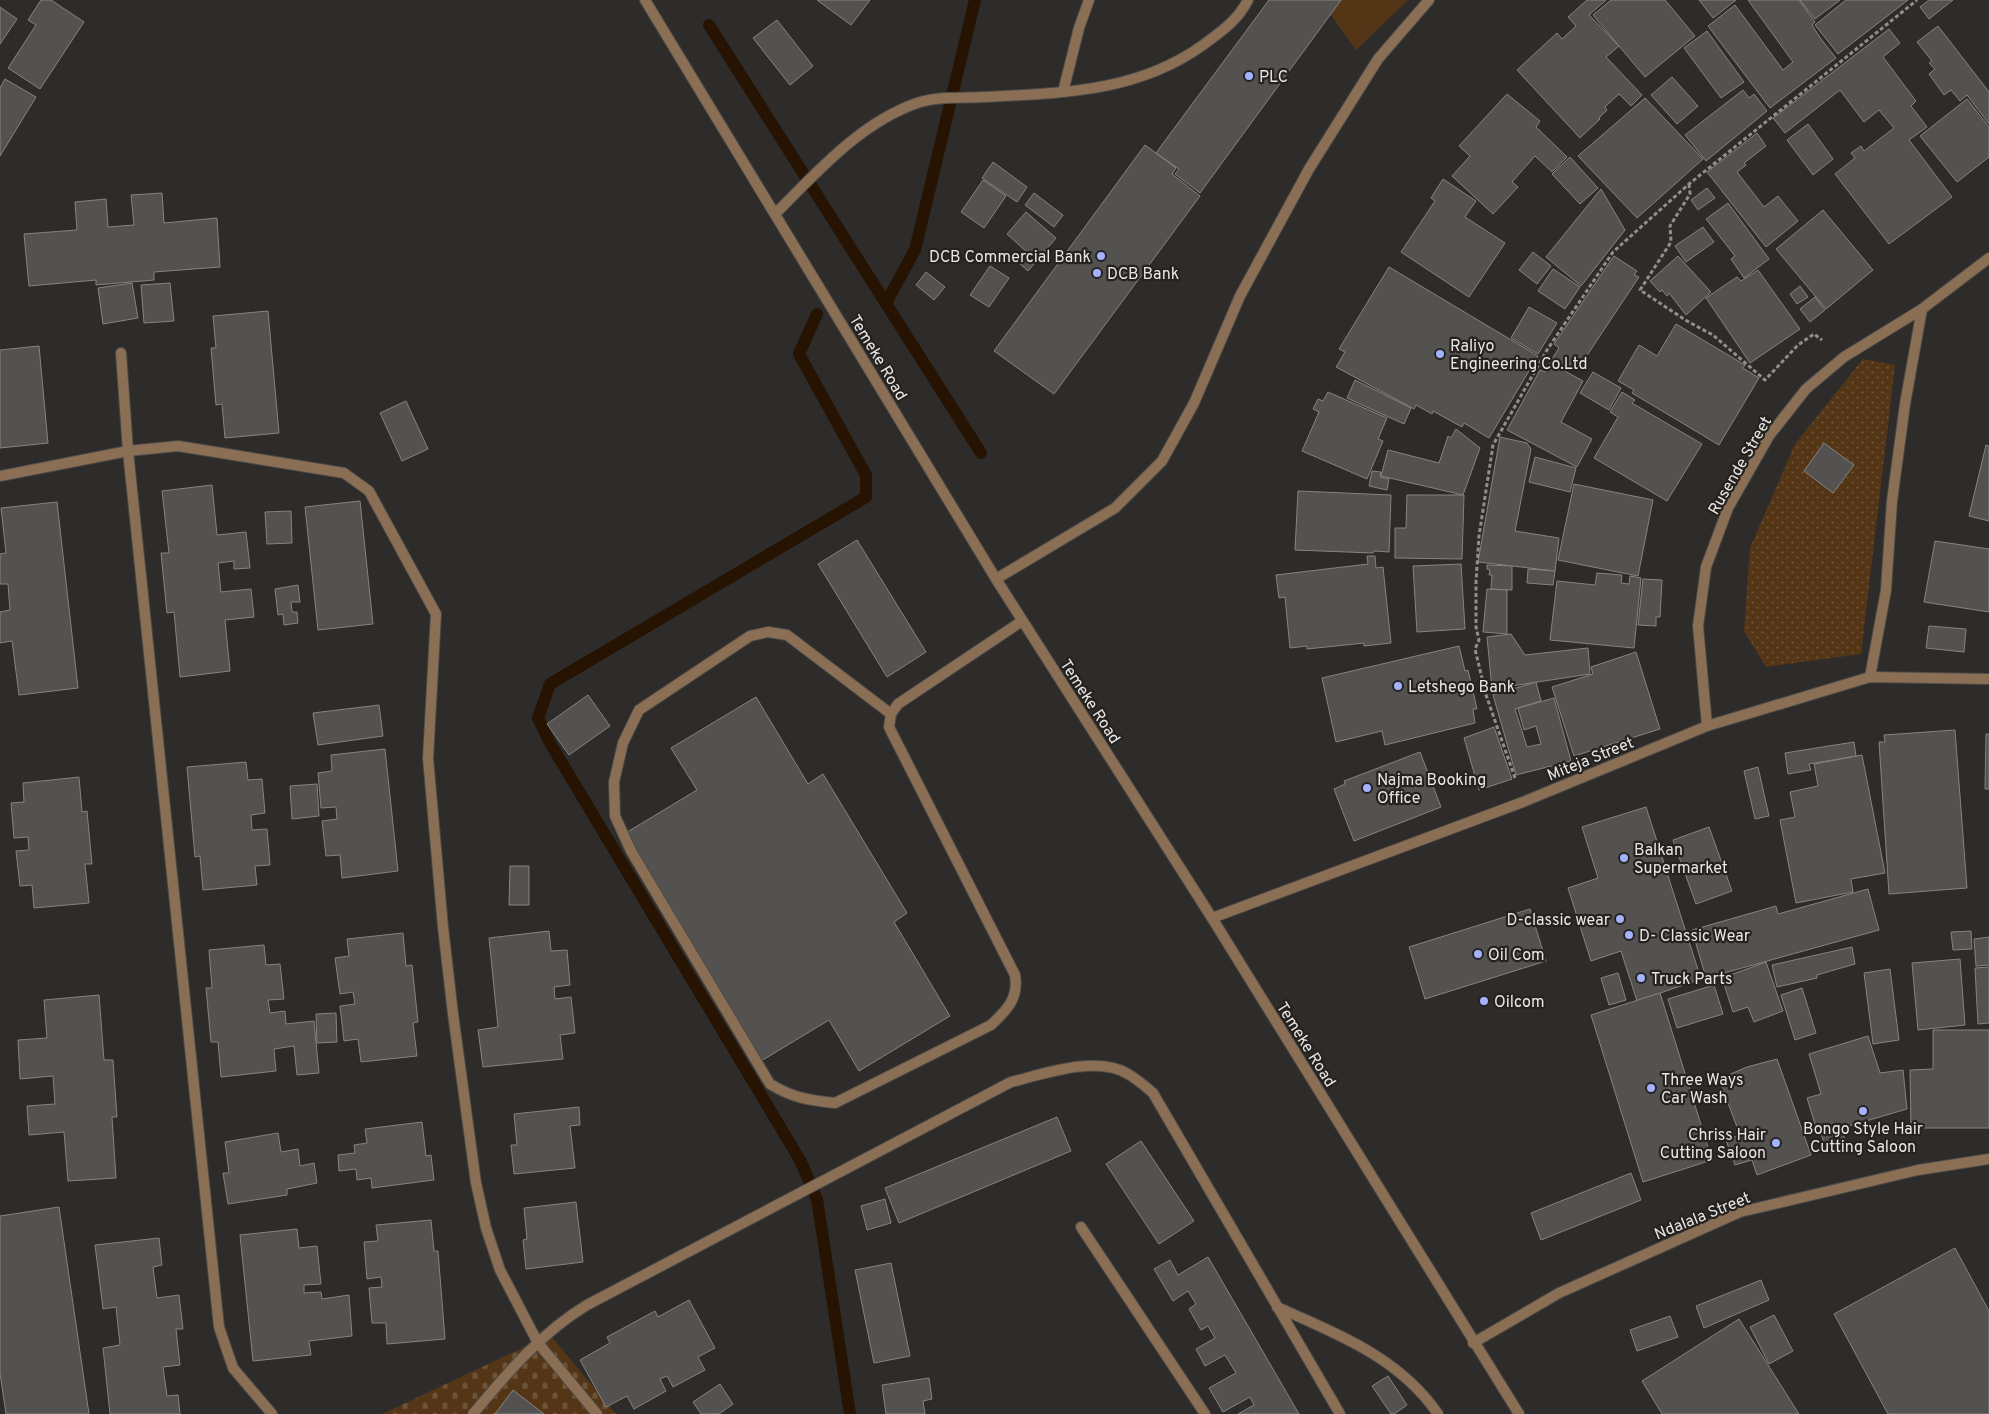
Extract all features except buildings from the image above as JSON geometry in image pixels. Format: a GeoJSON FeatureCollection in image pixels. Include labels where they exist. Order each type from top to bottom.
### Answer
{"type":"FeatureCollection","features":[{"type":"Feature","properties":{"kind":"street","name":"Temeke Road"},"geometry":{"type":"LineString","coordinates":[[645,0],[996,579],[1212,918],[1519,1414]]}},
{"type":"Feature","properties":{"kind":"street"},"geometry":{"type":"LineString","coordinates":[[1062,92],[1079,28],[1089,0]]}},
{"type":"Feature","properties":{"kind":"street"},"geometry":{"type":"LineString","coordinates":[[775,214],[854,140],[886,117],[919,102],[951,97],[1062,92],[1124,84],[1181,60],[1231,25],[1248,0]]}},
{"type":"Feature","properties":{"kind":"street"},"geometry":{"type":"LineString","coordinates":[[996,579],[1115,508],[1162,461],[1194,403],[1240,296],[1309,169],[1378,59],[1429,0]]}},
{"type":"Feature","properties":{"kind":"street","name":"Rusende Street"},"geometry":{"type":"LineString","coordinates":[[1706,726],[1698,626],[1709,558],[1728,508],[1769,436],[1806,389],[1844,357],[1922,309],[1989,258]]}},
{"type":"Feature","properties":{"kind":"street"},"geometry":{"type":"LineString","coordinates":[[1870,677],[1886,590],[1892,501],[1905,404],[1922,309]]}},
{"type":"Feature","properties":{"kind":"street"},"geometry":{"type":"LineString","coordinates":[[121,353],[128,451],[219,1326],[233,1368],[272,1414]]}},
{"type":"Feature","properties":{"kind":"street"},"geometry":{"type":"LineString","coordinates":[[0,476],[128,451],[178,446],[344,473],[369,491],[436,614],[428,758],[442,927],[476,1183],[486,1228],[500,1270],[538,1342],[597,1414]]}},
{"type":"Feature","properties":{"kind":"street"},"geometry":{"type":"LineString","coordinates":[[891,714],[787,635],[768,632],[750,636],[639,710],[623,743],[614,782],[615,816],[631,851],[770,1084],[789,1096],[835,1103],[991,1025],[1008,1010],[1015,996],[1017,987],[1015,975],[889,727],[891,714],[898,704],[1022,621]]}},
{"type":"Feature","properties":{"kind":"street","name":"Miteja Street"},"geometry":{"type":"LineString","coordinates":[[1212,918],[1523,802],[1706,726],[1870,677],[1989,679]]}},
{"type":"Feature","properties":{"kind":"street"},"geometry":{"type":"LineString","coordinates":[[473,1414],[538,1342],[562,1320],[587,1305],[837,1175],[1010,1082],[1060,1070],[1101,1065],[1127,1073],[1153,1092],[1340,1414]]}},
{"type":"Feature","properties":{"kind":"street","name":"Ndalala Street"},"geometry":{"type":"LineString","coordinates":[[1473,1342],[1559,1293],[1740,1212],[1918,1170],[1989,1159]]}},
{"type":"Feature","properties":{"kind":"street"},"geometry":{"type":"LineString","coordinates":[[1081,1227],[1205,1414]]}},
{"type":"Feature","properties":{"kind":"street"},"geometry":{"type":"LineString","coordinates":[[1277,1307],[1364,1346],[1399,1371],[1438,1414]]}},
{"type":"Feature","properties":{"kind":"path"},"geometry":{"type":"LineString","coordinates":[[1523,802],[1486,695],[1475,649],[1478,640],[1476,627],[1476,582],[1479,536],[1493,445],[1547,350],[1613,252],[1690,184],[1917,0]]}},
{"type":"Feature","properties":{"kind":"path"},"geometry":{"type":"LineString","coordinates":[[1690,184],[1690,194],[1670,226],[1671,242],[1640,290],[1687,322],[1713,335],[1765,380],[1798,345],[1814,334],[1844,357]]}},
{"type":"Feature","properties":{"kind":"green space"},"geometry":{"type":"Polygon","coordinates":[[[1320,0],[1408,0],[1356,50],[1320,0]]]}},
{"type":"Feature","properties":{"kind":"green space"},"geometry":{"type":"Polygon","coordinates":[[[1863,359],[1895,365],[1861,654],[1766,667],[1744,631],[1750,548],[1795,444],[1863,359]]]}},
{"type":"Feature","properties":{"kind":"green space"},"geometry":{"type":"Polygon","coordinates":[[[550,1335],[616,1414],[382,1414],[550,1335]]]}},
{"type":"Feature","properties":{"kind":"waterway"},"geometry":{"type":"LineString","coordinates":[[884,299],[886,303],[915,250],[975,0]]}},
{"type":"Feature","properties":{"kind":"waterway"},"geometry":{"type":"LineString","coordinates":[[709,25],[981,453]]}},
{"type":"Feature","properties":{"kind":"waterway"},"geometry":{"type":"LineString","coordinates":[[817,314],[799,354],[866,475],[866,497],[550,684],[538,718],[550,743],[800,1160],[817,1199],[850,1414]]}},
{"type":"Feature","properties":{"kind":"place","name":"PLC"},"geometry":{"type":"Point","coordinates":[1249,76]}},
{"type":"Feature","properties":{"kind":"place","name":"DCB Commercial Bank"},"geometry":{"type":"Point","coordinates":[1101,256]}},
{"type":"Feature","properties":{"kind":"place","name":"DCB Bank"},"geometry":{"type":"Point","coordinates":[1097,273]}},
{"type":"Feature","properties":{"kind":"place","name":"Raliyo Engineering Co.Ltd"},"geometry":{"type":"Point","coordinates":[1440,354]}},
{"type":"Feature","properties":{"kind":"place","name":"Letshego Bank"},"geometry":{"type":"Point","coordinates":[1398,686]}},
{"type":"Feature","properties":{"kind":"place","name":"Najma Booking Office"},"geometry":{"type":"Point","coordinates":[1367,788]}},
{"type":"Feature","properties":{"kind":"place","name":"Balkan Supermarket"},"geometry":{"type":"Point","coordinates":[1624,858]}},
{"type":"Feature","properties":{"kind":"place","name":"D-classic wear"},"geometry":{"type":"Point","coordinates":[1620,919]}},
{"type":"Feature","properties":{"kind":"place","name":"D- Classic Wear"},"geometry":{"type":"Point","coordinates":[1629,935]}},
{"type":"Feature","properties":{"kind":"place","name":"Oil Com"},"geometry":{"type":"Point","coordinates":[1478,954]}},
{"type":"Feature","properties":{"kind":"place","name":"Truck Parts"},"geometry":{"type":"Point","coordinates":[1641,978]}},
{"type":"Feature","properties":{"kind":"place","name":"Oilcom"},"geometry":{"type":"Point","coordinates":[1484,1001]}},
{"type":"Feature","properties":{"kind":"place","name":"Three Ways Car Wash"},"geometry":{"type":"Point","coordinates":[1651,1088]}},
{"type":"Feature","properties":{"kind":"place","name":"Bongo Style Hair Cutting Saloon"},"geometry":{"type":"Point","coordinates":[1863,1111]}},
{"type":"Feature","properties":{"kind":"place","name":"Chriss Hair Cutting Saloon"},"geometry":{"type":"Point","coordinates":[1776,1143]}}]}
